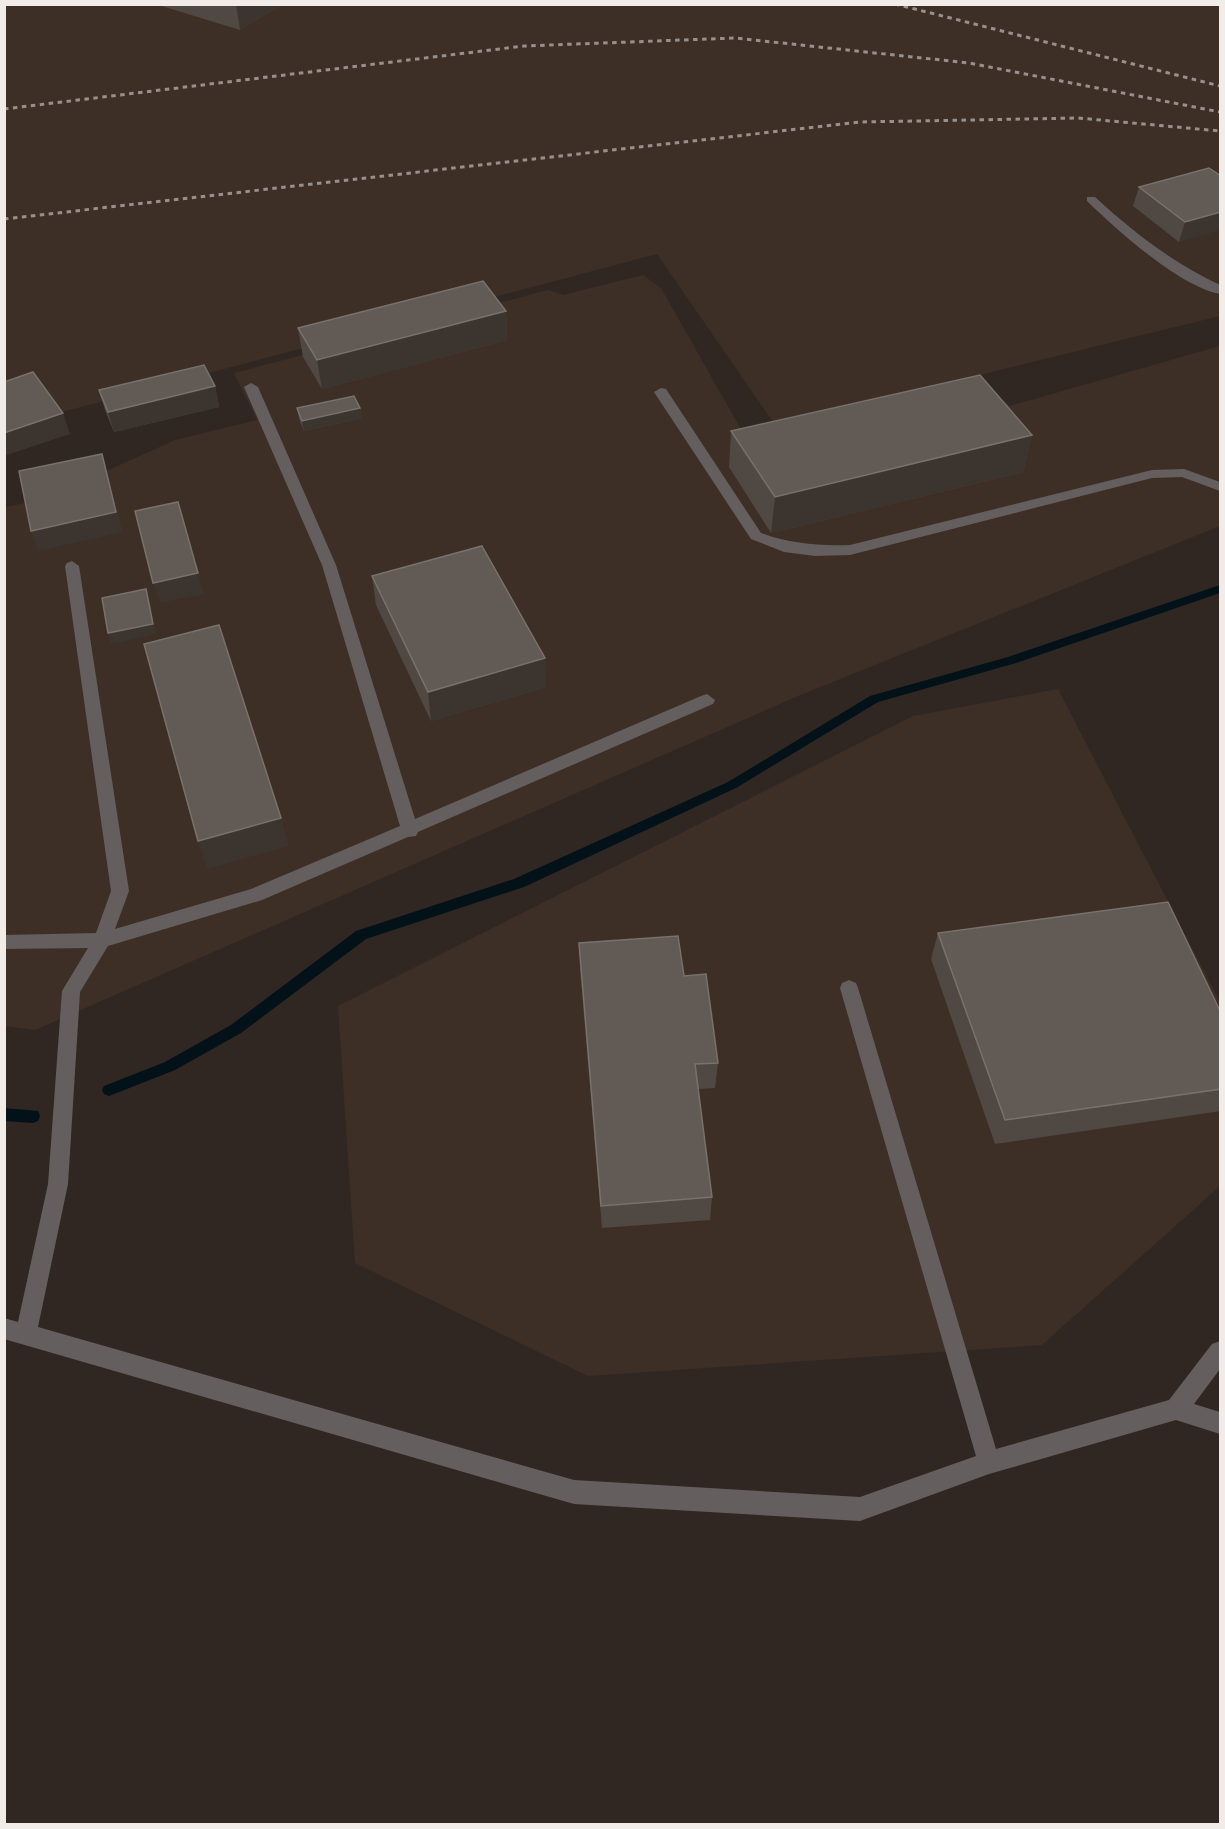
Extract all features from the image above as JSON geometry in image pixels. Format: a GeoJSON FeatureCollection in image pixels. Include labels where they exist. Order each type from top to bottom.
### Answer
{"type":"FeatureCollection","features":[{"type":"Feature","properties":{"kind":"street"},"geometry":{"type":"LineString","coordinates":[[1091,200],[1129,235],[1192,277],[1221,290]]}},
{"type":"Feature","properties":{"kind":"street"},"geometry":{"type":"LineString","coordinates":[[251,387],[329,565],[410,831]]}},
{"type":"Feature","properties":{"kind":"street"},"geometry":{"type":"LineString","coordinates":[[661,392],[756,536],[784,547],[815,551],[850,550],[1152,474],[1184,473],[1221,487]]}},
{"type":"Feature","properties":{"kind":"street"},"geometry":{"type":"LineString","coordinates":[[72,566],[120,891],[102,940],[71,991],[58,1184],[15,1330],[574,1492],[860,1509],[989,1463],[1176,1409],[1221,1424]]}},
{"type":"Feature","properties":{"kind":"street"},"geometry":{"type":"LineString","coordinates":[[4,942],[102,940],[256,895],[410,831],[707,700]]}},
{"type":"Feature","properties":{"kind":"street"},"geometry":{"type":"LineString","coordinates":[[849,988],[989,1463]]}},
{"type":"Feature","properties":{"kind":"street"},"geometry":{"type":"LineString","coordinates":[[1176,1409],[1221,1352]]}},
{"type":"Feature","properties":{"kind":"shaded area"},"geometry":{"type":"Polygon","coordinates":[[[4,5],[1220,5],[1220,316],[775,425],[657,254],[17,424],[4,409],[4,5]]]}},
{"type":"Feature","properties":{"kind":"shaded area"},"geometry":{"type":"Polygon","coordinates":[[[643,275],[661,288],[746,438],[989,389],[1010,406],[1220,346],[1220,526],[798,696],[35,1030],[5,1026],[5,507],[45,499],[175,440],[257,420],[234,373],[548,290],[563,295],[643,275]]]}},
{"type":"Feature","properties":{"kind":"shaded area"},"geometry":{"type":"Polygon","coordinates":[[[1058,689],[1220,1002],[1220,1186],[1042,1345],[588,1376],[355,1263],[338,1006],[913,716],[1058,689]]]}},
{"type":"Feature","properties":{"kind":"building"},"geometry":{"type":"Polygon","coordinates":[[[1209,168],[1221,176],[1221,212],[1185,222],[1139,187],[1209,168]]]}},
{"type":"Feature","properties":{"kind":"building"},"geometry":{"type":"Polygon","coordinates":[[[483,281],[506,311],[317,360],[298,328],[483,281]]]}},
{"type":"Feature","properties":{"kind":"building"},"geometry":{"type":"Polygon","coordinates":[[[204,365],[215,386],[108,412],[99,390],[204,365]]]}},
{"type":"Feature","properties":{"kind":"building"},"geometry":{"type":"Polygon","coordinates":[[[33,372],[63,413],[4,433],[4,382],[33,372]]]}},
{"type":"Feature","properties":{"kind":"building"},"geometry":{"type":"Polygon","coordinates":[[[980,375],[1032,435],[775,497],[731,431],[980,375]]]}},
{"type":"Feature","properties":{"kind":"building"},"geometry":{"type":"Polygon","coordinates":[[[354,396],[360,408],[302,421],[297,408],[354,396]]]}},
{"type":"Feature","properties":{"kind":"building"},"geometry":{"type":"Polygon","coordinates":[[[102,454],[116,512],[31,531],[19,471],[102,454]]]}},
{"type":"Feature","properties":{"kind":"building"},"geometry":{"type":"Polygon","coordinates":[[[178,502],[198,573],[153,583],[135,511],[178,502]]]}},
{"type":"Feature","properties":{"kind":"building"},"geometry":{"type":"Polygon","coordinates":[[[482,546],[545,658],[428,692],[372,576],[482,546]]]}},
{"type":"Feature","properties":{"kind":"building"},"geometry":{"type":"Polygon","coordinates":[[[146,589],[153,624],[108,633],[102,598],[146,589]]]}},
{"type":"Feature","properties":{"kind":"building"},"geometry":{"type":"Polygon","coordinates":[[[219,625],[281,818],[198,841],[144,644],[219,625]]]}},
{"type":"Feature","properties":{"kind":"building"},"geometry":{"type":"Polygon","coordinates":[[[1168,902],[1221,1013],[1221,1089],[1005,1120],[938,933],[1168,902]]]}},
{"type":"Feature","properties":{"kind":"building"},"geometry":{"type":"Polygon","coordinates":[[[678,936],[684,976],[706,974],[718,1063],[695,1064],[712,1197],[601,1206],[579,943],[678,936]]]}},
{"type":"Feature","properties":{"kind":"waterway"},"geometry":{"type":"LineString","coordinates":[[109,1090],[170,1066],[236,1029],[361,935],[519,883],[732,785],[874,699],[1012,660],[1220,589]]}},
{"type":"Feature","properties":{"kind":"waterway"},"geometry":{"type":"LineString","coordinates":[[4,1114],[33,1116]]}},
{"type":"Feature","properties":{"kind":"railway"},"geometry":{"type":"LineString","coordinates":[[895,4],[1220,86]]}},
{"type":"Feature","properties":{"kind":"railway"},"geometry":{"type":"LineString","coordinates":[[4,109],[524,46],[735,38],[969,63],[1220,112]]}},
{"type":"Feature","properties":{"kind":"railway"},"geometry":{"type":"LineString","coordinates":[[4,219],[860,122],[1078,118],[1220,131]]}}]}
